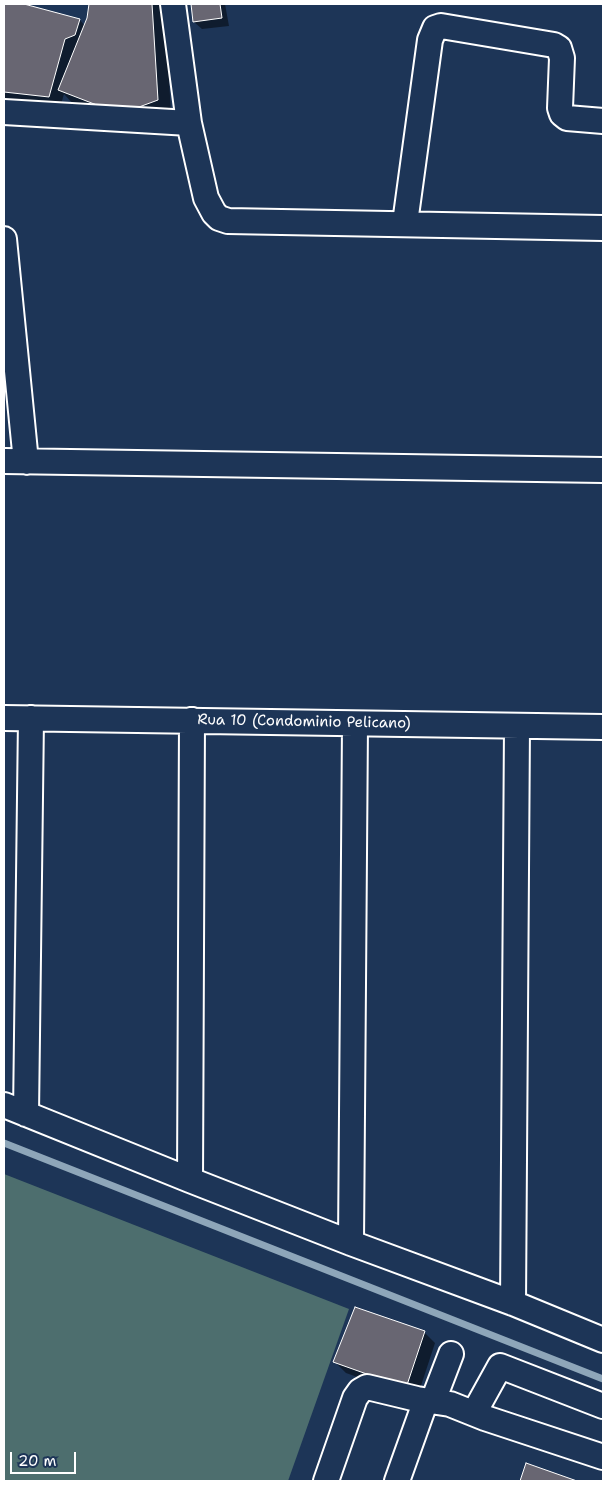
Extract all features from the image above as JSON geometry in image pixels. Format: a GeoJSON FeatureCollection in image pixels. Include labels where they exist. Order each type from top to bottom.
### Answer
{"type":"FeatureCollection","features":[{"type":"Feature","properties":{"kind":"street"},"geometry":{"type":"LineString","coordinates":[[173,4],[189,123],[206,198],[219,218],[228,221],[603,228]]}},
{"type":"Feature","properties":{"kind":"street"},"geometry":{"type":"LineString","coordinates":[[404,223],[430,40],[436,28],[441,26],[554,45],[559,48],[562,58],[560,108],[562,114],[567,118],[603,121]]}},
{"type":"Feature","properties":{"kind":"street"},"geometry":{"type":"LineString","coordinates":[[4,112],[189,123]]}},
{"type":"Feature","properties":{"kind":"street"},"geometry":{"type":"LineString","coordinates":[[4,239],[15,462],[603,470]]}},
{"type":"Feature","properties":{"kind":"street","name":"Rua 10 (Condominio Pelicano)"},"geometry":{"type":"LineString","coordinates":[[4,718],[603,727]]}},
{"type":"Feature","properties":{"kind":"street"},"geometry":{"type":"LineString","coordinates":[[26,1114],[31,718]]}},
{"type":"Feature","properties":{"kind":"street"},"geometry":{"type":"LineString","coordinates":[[190,1180],[192,720]]}},
{"type":"Feature","properties":{"kind":"street"},"geometry":{"type":"LineString","coordinates":[[351,1243],[355,724]]}},
{"type":"Feature","properties":{"kind":"street"},"geometry":{"type":"LineString","coordinates":[[513,1303],[517,726]]}},
{"type":"Feature","properties":{"kind":"street"},"geometry":{"type":"LineString","coordinates":[[4,1105],[190,1180],[351,1243],[513,1303],[603,1340]]}},
{"type":"Feature","properties":{"kind":"street"},"geometry":{"type":"LineString","coordinates":[[397,1481],[429,1401],[451,1354]]}},
{"type":"Feature","properties":{"kind":"street"},"geometry":{"type":"LineString","coordinates":[[474,1413],[500,1366],[603,1406]]}},
{"type":"Feature","properties":{"kind":"street"},"geometry":{"type":"LineString","coordinates":[[326,1481],[355,1398],[360,1391],[367,1387],[450,1404],[603,1457]]}},
{"type":"Feature","properties":{"kind":"green space"},"geometry":{"type":"Polygon","coordinates":[[[4,1174],[349,1309],[288,1481],[4,1481],[4,1174]]]}},
{"type":"Feature","properties":{"kind":"building"},"geometry":{"type":"Polygon","coordinates":[[[4,4],[24,4],[80,19],[75,35],[65,39],[49,97],[4,92],[4,4]]]}},
{"type":"Feature","properties":{"kind":"building"},"geometry":{"type":"Polygon","coordinates":[[[89,4],[152,4],[158,100],[120,114],[58,90],[87,18],[89,4]]]}},
{"type":"Feature","properties":{"kind":"building"},"geometry":{"type":"Polygon","coordinates":[[[191,4],[220,4],[222,18],[193,22],[191,4]]]}},
{"type":"Feature","properties":{"kind":"building"},"geometry":{"type":"Polygon","coordinates":[[[355,1307],[425,1331],[406,1388],[333,1362],[355,1307]]]}},
{"type":"Feature","properties":{"kind":"building"},"geometry":{"type":"Polygon","coordinates":[[[526,1463],[577,1481],[520,1481],[526,1463]]]}},
{"type":"Feature","properties":{"kind":"waterway"},"geometry":{"type":"LineString","coordinates":[[4,1143],[603,1379]]}}]}
